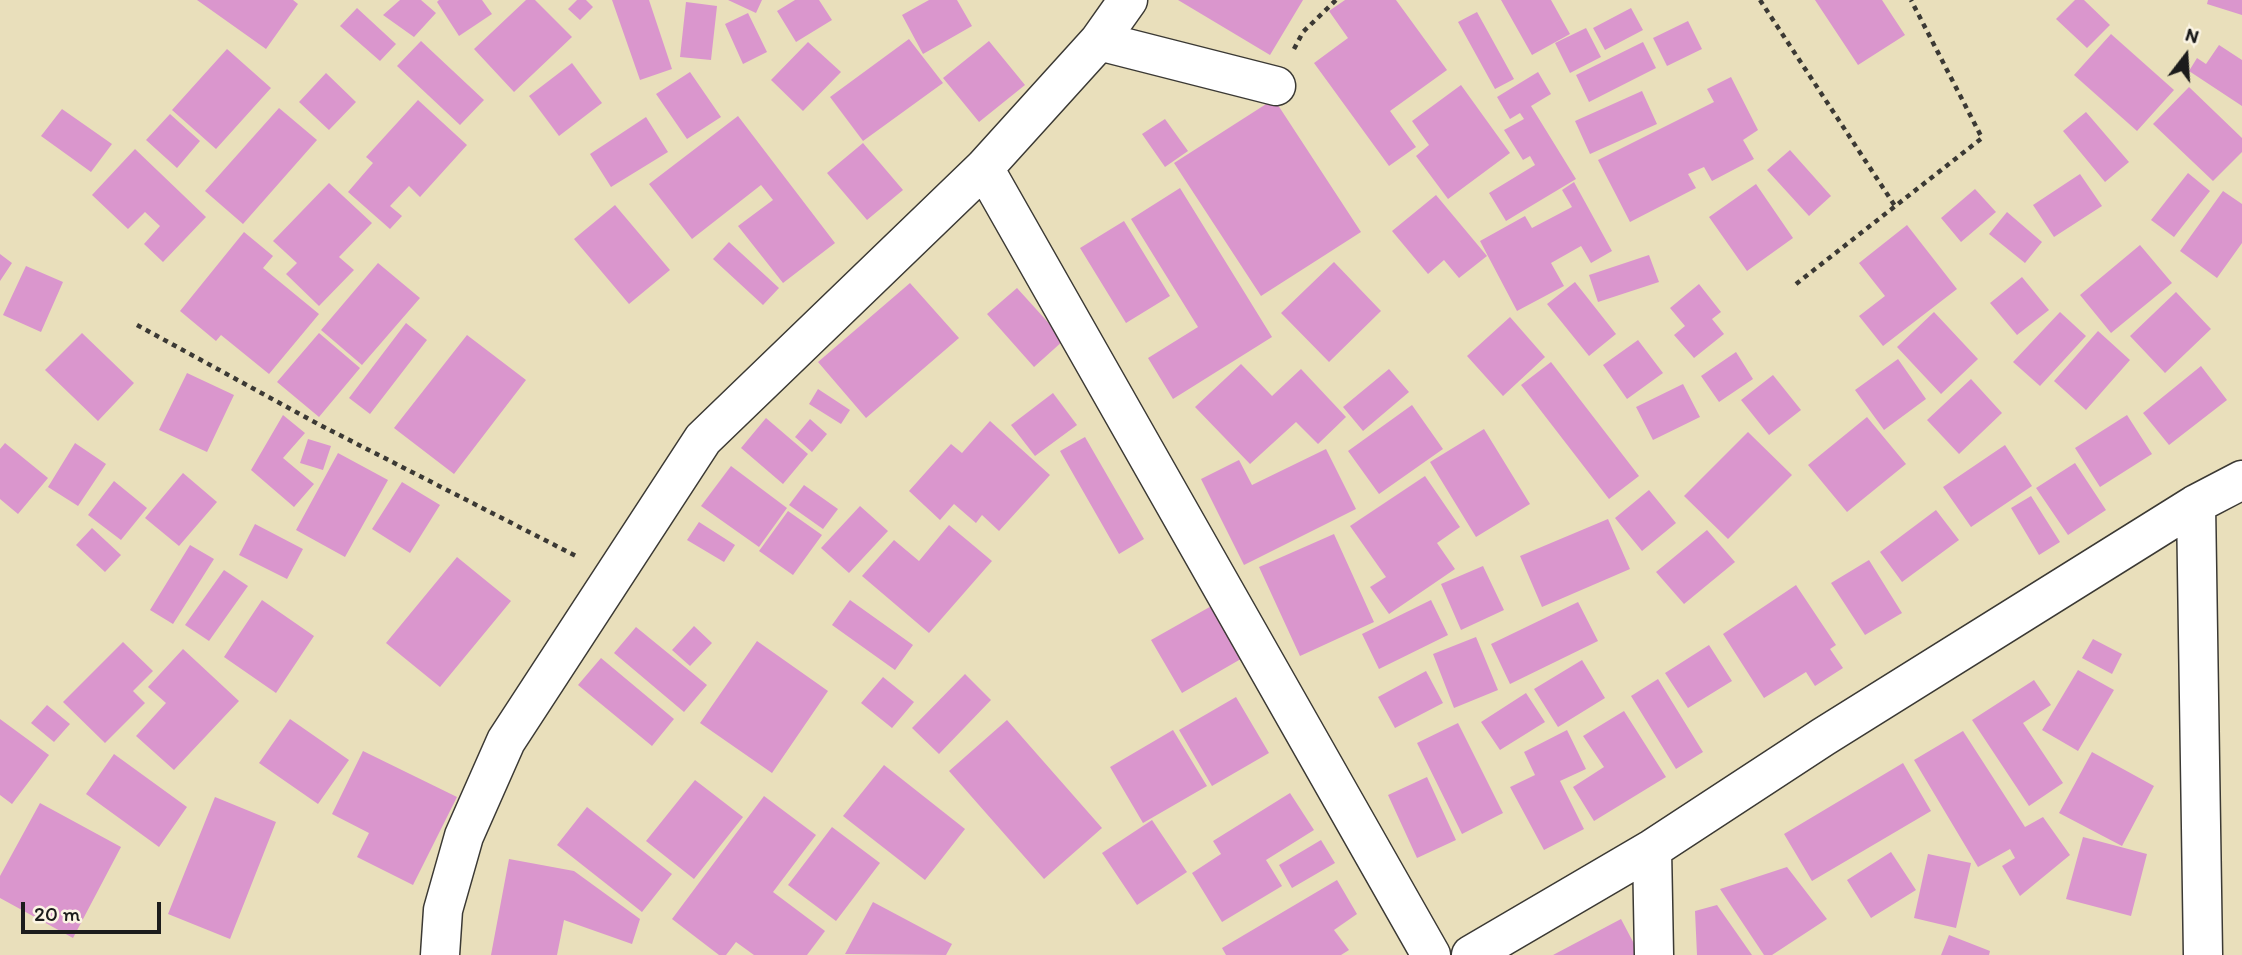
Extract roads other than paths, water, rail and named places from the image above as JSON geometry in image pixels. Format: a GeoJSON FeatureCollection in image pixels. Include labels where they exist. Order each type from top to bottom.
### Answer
{"type":"FeatureCollection","features":[{"type":"Feature","properties":{"kind":"street"},"geometry":{"type":"LineString","coordinates":[[440,955],[443,910],[464,836],[506,741],[704,439],[984,168],[1099,41],[1128,0]]}},
{"type":"Feature","properties":{"kind":"street"},"geometry":{"type":"LineString","coordinates":[[1099,41],[1276,86]]}},
{"type":"Feature","properties":{"kind":"street"},"geometry":{"type":"LineString","coordinates":[[984,168],[1432,955]]}},
{"type":"Feature","properties":{"kind":"street"},"geometry":{"type":"LineString","coordinates":[[1471,955],[1652,849],[1823,737],[2196,504],[2242,480]]}},
{"type":"Feature","properties":{"kind":"street"},"geometry":{"type":"LineString","coordinates":[[2196,504],[2203,955]]}},
{"type":"Feature","properties":{"kind":"street"},"geometry":{"type":"LineString","coordinates":[[1652,849],[1654,955]]}}]}
